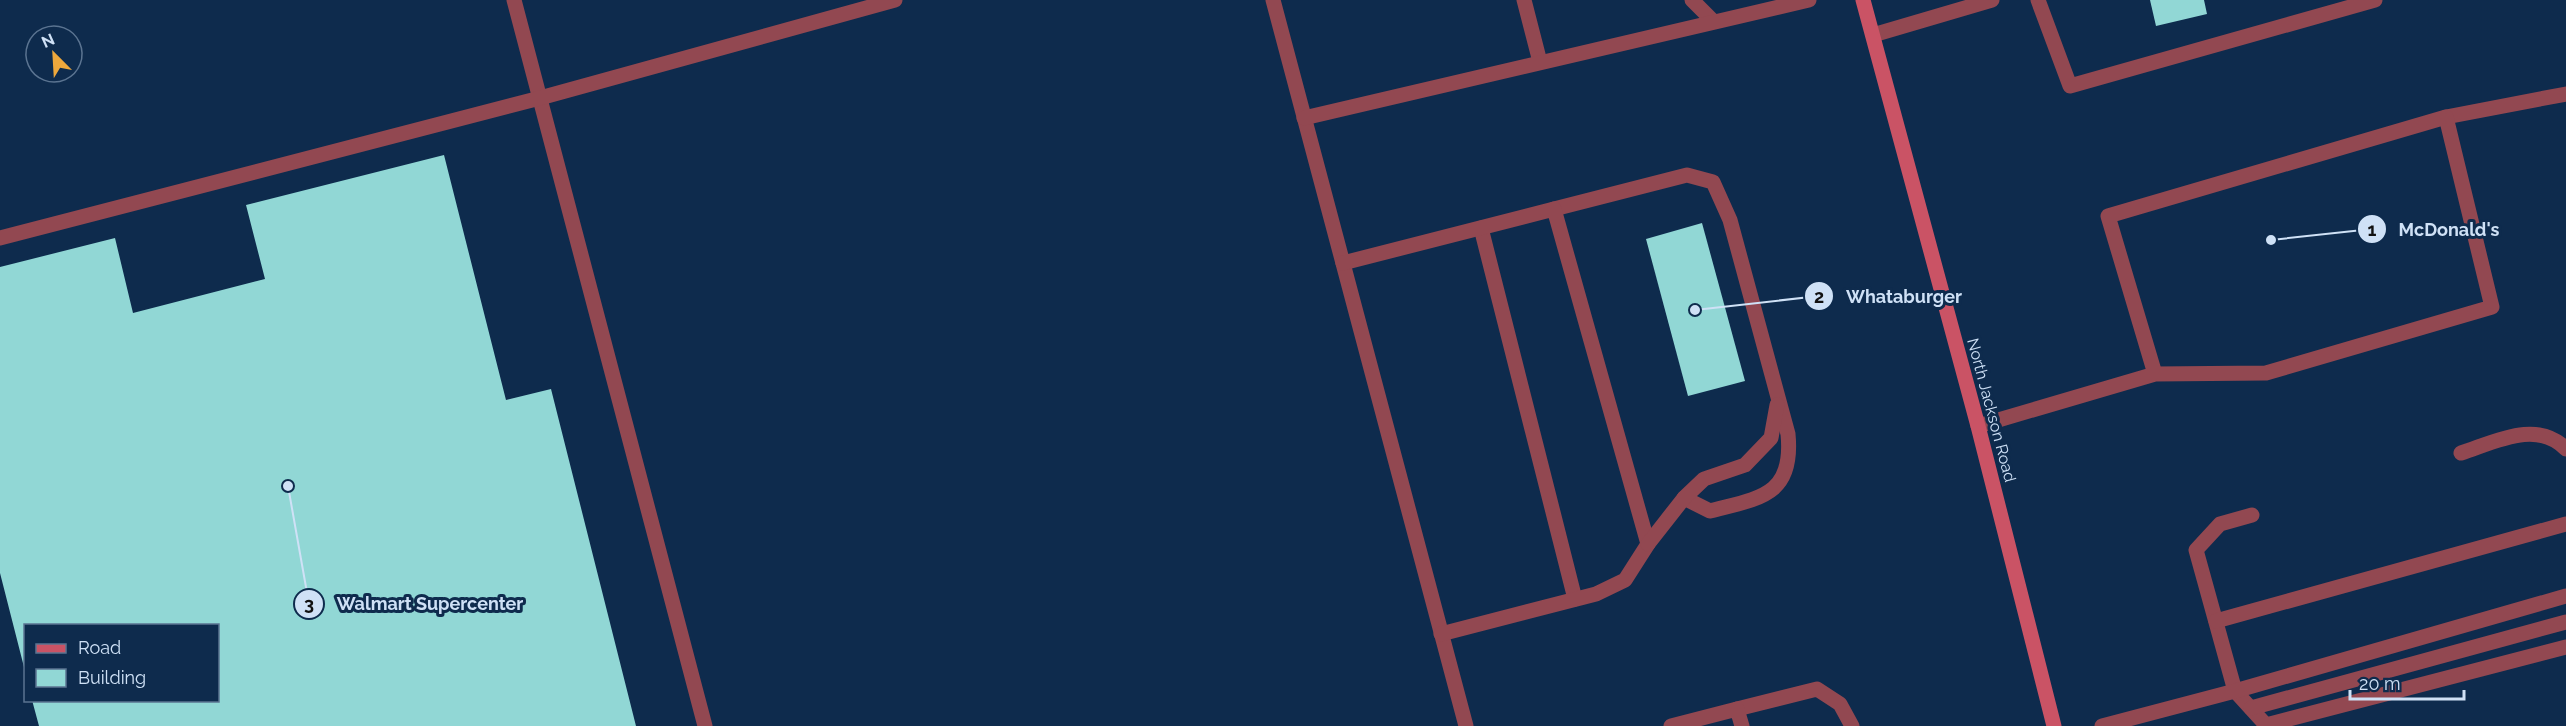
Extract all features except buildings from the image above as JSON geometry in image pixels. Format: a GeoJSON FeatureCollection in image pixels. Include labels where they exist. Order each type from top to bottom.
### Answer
{"type":"FeatureCollection","features":[{"type":"Feature","properties":{"kind":"main road","name":"North Jackson Road"},"geometry":{"type":"LineString","coordinates":[[1863,0],[1978,426],[2054,726]]}},
{"type":"Feature","properties":{"kind":"lane"},"geometry":{"type":"LineString","coordinates":[[514,0],[705,726]]}},
{"type":"Feature","properties":{"kind":"lane"},"geometry":{"type":"LineString","coordinates":[[0,238],[540,98],[896,0]]}},
{"type":"Feature","properties":{"kind":"lane"},"geometry":{"type":"LineString","coordinates":[[1272,0],[1466,726]]}},
{"type":"Feature","properties":{"kind":"lane"},"geometry":{"type":"LineString","coordinates":[[1524,0],[1540,62]]}},
{"type":"Feature","properties":{"kind":"lane"},"geometry":{"type":"LineString","coordinates":[[1692,0],[1713,21]]}},
{"type":"Feature","properties":{"kind":"lane"},"geometry":{"type":"LineString","coordinates":[[1304,118],[1809,0]]}},
{"type":"Feature","properties":{"kind":"lane"},"geometry":{"type":"LineString","coordinates":[[1873,35],[1992,0]]}},
{"type":"Feature","properties":{"kind":"lane"},"geometry":{"type":"LineString","coordinates":[[2038,0],[2070,86],[2355,3],[2375,0]]}},
{"type":"Feature","properties":{"kind":"lane"},"geometry":{"type":"LineString","coordinates":[[2155,374],[2108,216],[2446,117],[2566,94]]}},
{"type":"Feature","properties":{"kind":"lane"},"geometry":{"type":"LineString","coordinates":[[1978,426],[2155,374],[2266,374],[2492,307],[2446,117]]}},
{"type":"Feature","properties":{"kind":"lane"},"geometry":{"type":"LineString","coordinates":[[1343,263],[1687,175],[1713,182],[1730,220],[1788,434],[1790,457],[1778,486],[1755,499],[1710,511],[1684,498]]}},
{"type":"Feature","properties":{"kind":"lane"},"geometry":{"type":"LineString","coordinates":[[1554,209],[1648,544]]}},
{"type":"Feature","properties":{"kind":"lane"},"geometry":{"type":"LineString","coordinates":[[1481,228],[1575,599]]}},
{"type":"Feature","properties":{"kind":"lane"},"geometry":{"type":"LineString","coordinates":[[1441,633],[1596,594],[1625,580],[1648,544],[1684,498],[1704,479],[1745,465],[1771,438],[1778,402]]}},
{"type":"Feature","properties":{"kind":"lane"},"geometry":{"type":"LineString","coordinates":[[2461,453],[2530,432],[2556,438],[2566,449]]}},
{"type":"Feature","properties":{"kind":"lane"},"geometry":{"type":"LineString","coordinates":[[2252,515],[2220,524],[2196,550],[2235,691],[2266,725],[2566,647]]}},
{"type":"Feature","properties":{"kind":"lane"},"geometry":{"type":"LineString","coordinates":[[2216,621],[2566,525]]}},
{"type":"Feature","properties":{"kind":"lane"},"geometry":{"type":"LineString","coordinates":[[2102,726],[2235,691],[2566,596]]}},
{"type":"Feature","properties":{"kind":"lane"},"geometry":{"type":"LineString","coordinates":[[2251,708],[2566,622]]}},
{"type":"Feature","properties":{"kind":"lane"},"geometry":{"type":"LineString","coordinates":[[1671,726],[1817,689],[1840,704],[1852,726]]}},
{"type":"Feature","properties":{"kind":"lane"},"geometry":{"type":"LineString","coordinates":[[1737,709],[1742,726]]}},
{"type":"Feature","properties":{"kind":"place","name":"McDonald's"},"geometry":{"type":"Point","coordinates":[2271,240]}},
{"type":"Feature","properties":{"kind":"place","name":"Whataburger"},"geometry":{"type":"Point","coordinates":[1695,310]}},
{"type":"Feature","properties":{"kind":"place","name":"Walmart Supercenter"},"geometry":{"type":"Point","coordinates":[288,486]}}]}
